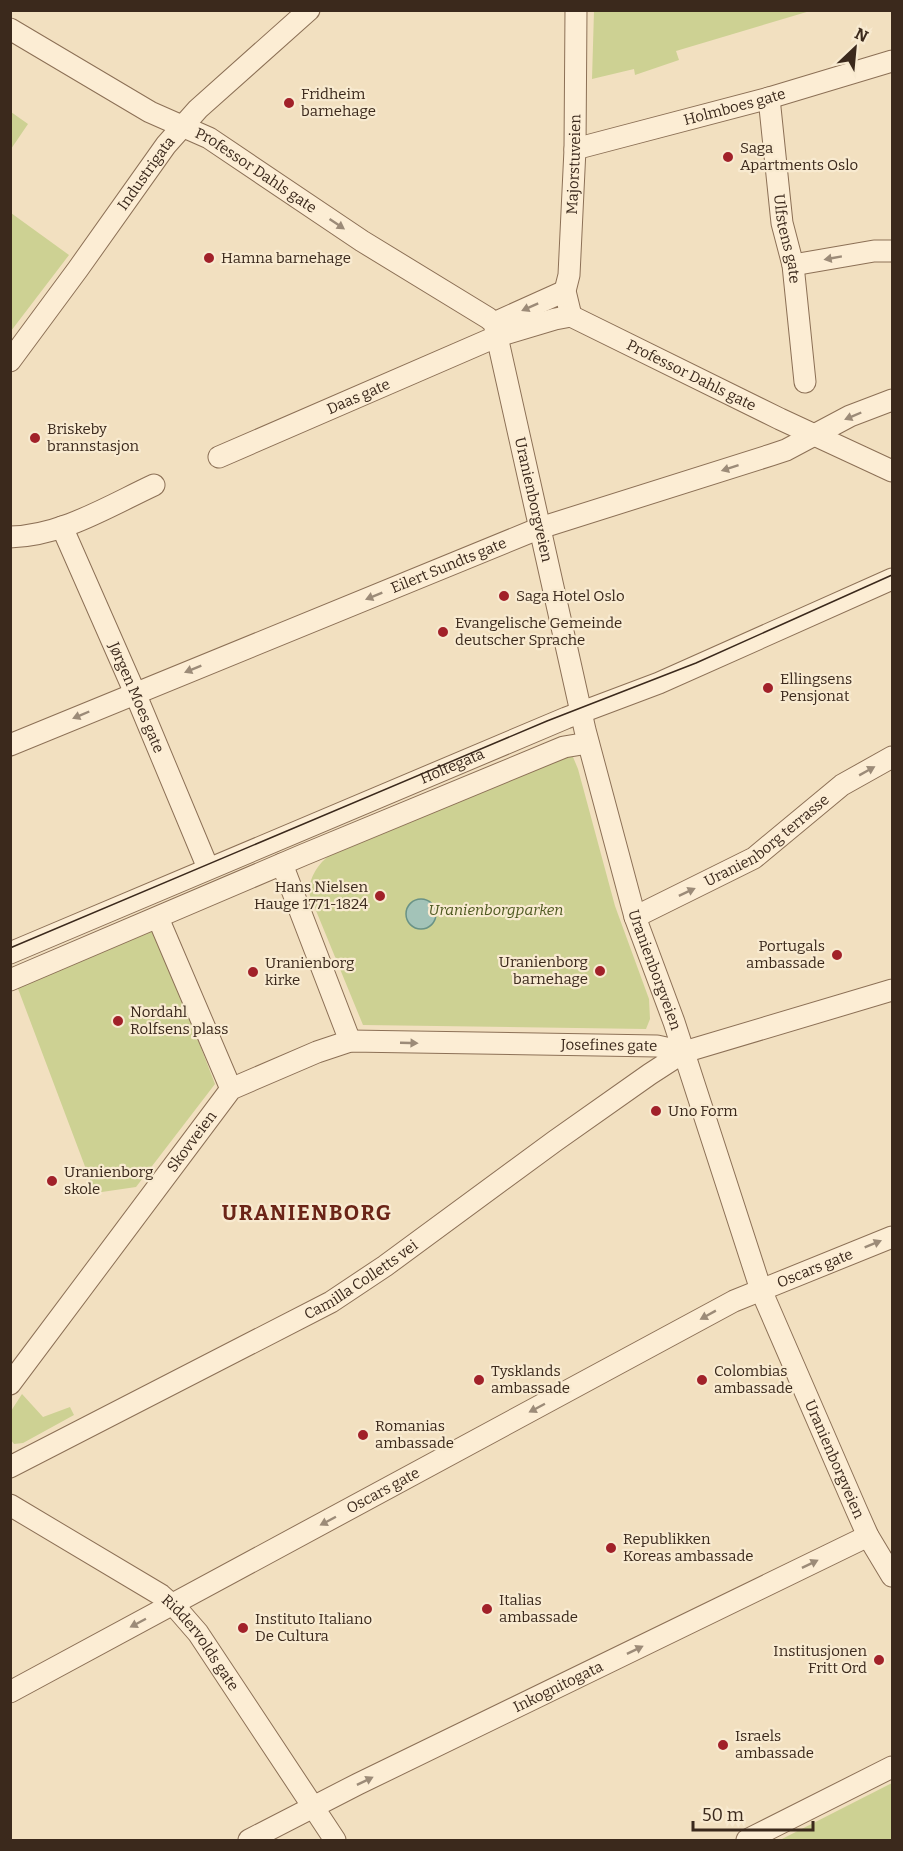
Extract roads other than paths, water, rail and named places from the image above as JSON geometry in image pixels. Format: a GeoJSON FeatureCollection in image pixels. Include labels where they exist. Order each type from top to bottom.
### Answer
{"type":"FeatureCollection","features":[{"type":"Feature","properties":{"kind":"street","name":"Industrigata"},"geometry":{"type":"LineString","coordinates":[[10,361],[182,126],[309,10]]}},
{"type":"Feature","properties":{"kind":"street","name":"Majorstuveien"},"geometry":{"type":"LineString","coordinates":[[571,316],[565,291],[569,274],[575,149],[576,10]]}},
{"type":"Feature","properties":{"kind":"street","name":"Professor Dahls gate"},"geometry":{"type":"LineString","coordinates":[[10,29],[150,112],[209,138],[362,241],[489,318],[496,330]]}},
{"type":"Feature","properties":{"kind":"street","name":"Holmboes gate"},"geometry":{"type":"LineString","coordinates":[[575,149],[769,98],[892,61]]}},
{"type":"Feature","properties":{"kind":"street","name":"Ulfstens gate"},"geometry":{"type":"LineString","coordinates":[[769,98],[783,223],[793,265],[805,382]]}},
{"type":"Feature","properties":{"kind":"street"},"geometry":{"type":"LineString","coordinates":[[793,265],[874,251],[892,251]]}},
{"type":"Feature","properties":{"kind":"street"},"geometry":{"type":"LineString","coordinates":[[496,330],[565,291]]}},
{"type":"Feature","properties":{"kind":"street","name":"Professor Dahls gate"},"geometry":{"type":"LineString","coordinates":[[571,316],[892,471]]}},
{"type":"Feature","properties":{"kind":"street"},"geometry":{"type":"LineString","coordinates":[[496,330],[571,316]]}},
{"type":"Feature","properties":{"kind":"street","name":"Daas gate"},"geometry":{"type":"LineString","coordinates":[[219,458],[496,330]]}},
{"type":"Feature","properties":{"kind":"street","name":"Uranienborgveien"},"geometry":{"type":"LineString","coordinates":[[496,330],[588,743],[635,917],[684,1052],[761,1290],[868,1536],[892,1576]]}},
{"type":"Feature","properties":{"kind":"street","name":"Eilert Sundts gate"},"geometry":{"type":"LineString","coordinates":[[10,745],[540,528],[786,450],[850,416],[892,400]]}},
{"type":"Feature","properties":{"kind":"street"},"geometry":{"type":"LineString","coordinates":[[10,537],[62,527],[154,485]]}},
{"type":"Feature","properties":{"kind":"street","name":"Jørgen Moes gate"},"geometry":{"type":"LineString","coordinates":[[62,527],[208,868]]}},
{"type":"Feature","properties":{"kind":"street","name":"Holtegata"},"geometry":{"type":"LineString","coordinates":[[10,953],[581,712],[697,666],[892,579]]}},
{"type":"Feature","properties":{"kind":"street","name":"Holtegata"},"geometry":{"type":"LineString","coordinates":[[10,980],[564,747],[588,743]]}},
{"type":"Feature","properties":{"kind":"street","name":"Uranienborg terrasse"},"geometry":{"type":"LineString","coordinates":[[635,917],[754,858],[842,786],[892,757]]}},
{"type":"Feature","properties":{"kind":"street"},"geometry":{"type":"LineString","coordinates":[[282,864],[350,1041]]}},
{"type":"Feature","properties":{"kind":"street"},"geometry":{"type":"LineString","coordinates":[[158,918],[231,1089]]}},
{"type":"Feature","properties":{"kind":"street","name":"Josefines gate"},"geometry":{"type":"LineString","coordinates":[[350,1041],[657,1046],[684,1052],[892,990]]}},
{"type":"Feature","properties":{"kind":"street","name":"Skovveien"},"geometry":{"type":"LineString","coordinates":[[10,1384],[231,1089],[317,1052],[350,1041]]}},
{"type":"Feature","properties":{"kind":"street","name":"Camilla Colletts vei"},"geometry":{"type":"LineString","coordinates":[[10,1467],[331,1302],[385,1266],[555,1141],[684,1052]]}},
{"type":"Feature","properties":{"kind":"street","name":"Oscars gate"},"geometry":{"type":"LineString","coordinates":[[10,1692],[734,1300],[892,1236]]}},
{"type":"Feature","properties":{"kind":"street","name":"Riddervolds gate"},"geometry":{"type":"LineString","coordinates":[[10,1505],[143,1584],[172,1604],[198,1633],[335,1840]]}},
{"type":"Feature","properties":{"kind":"street","name":"Inkognitogata"},"geometry":{"type":"LineString","coordinates":[[249,1840],[868,1536]]}},
{"type":"Feature","properties":{"kind":"street"},"geometry":{"type":"LineString","coordinates":[[747,1840],[892,1767]]}},
{"type":"Feature","properties":{"kind":"water"},"geometry":{"type":"Polygon","coordinates":[[[421,899],[431,904],[436,914],[431,924],[421,929],[411,924],[406,914],[411,904],[421,899]]]}},
{"type":"Feature","properties":{"kind":"tram line"},"geometry":{"type":"LineString","coordinates":[[10,948],[547,721],[696,663],[892,575]]}},
{"type":"Feature","properties":{"kind":"place","name":"Fridheim barnehage"},"geometry":{"type":"Point","coordinates":[289,103]}},
{"type":"Feature","properties":{"kind":"place","name":"Saga Apartments Oslo"},"geometry":{"type":"Point","coordinates":[728,157]}},
{"type":"Feature","properties":{"kind":"place","name":"Hamna barnehage"},"geometry":{"type":"Point","coordinates":[209,258]}},
{"type":"Feature","properties":{"kind":"place","name":"Briskeby brannstasjon"},"geometry":{"type":"Point","coordinates":[35,438]}},
{"type":"Feature","properties":{"kind":"place","name":"Saga Hotel Oslo"},"geometry":{"type":"Point","coordinates":[504,596]}},
{"type":"Feature","properties":{"kind":"place","name":"Evangelische Gemeinde deutscher Sprache"},"geometry":{"type":"Point","coordinates":[443,632]}},
{"type":"Feature","properties":{"kind":"place","name":"Ellingsens Pensjonat"},"geometry":{"type":"Point","coordinates":[768,688]}},
{"type":"Feature","properties":{"kind":"place","name":"Hans Nielsen Hauge 1771-1824"},"geometry":{"type":"Point","coordinates":[380,896]}},
{"type":"Feature","properties":{"kind":"place","name":"Portugals ambassade"},"geometry":{"type":"Point","coordinates":[837,955]}},
{"type":"Feature","properties":{"kind":"place","name":"Uranienborg barnehage"},"geometry":{"type":"Point","coordinates":[600,971]}},
{"type":"Feature","properties":{"kind":"place","name":"Uranienborg kirke"},"geometry":{"type":"Point","coordinates":[253,972]}},
{"type":"Feature","properties":{"kind":"place","name":"Nordahl Rolfsens plass"},"geometry":{"type":"Point","coordinates":[118,1021]}},
{"type":"Feature","properties":{"kind":"place","name":"Uno Form"},"geometry":{"type":"Point","coordinates":[656,1111]}},
{"type":"Feature","properties":{"kind":"place","name":"Uranienborg skole"},"geometry":{"type":"Point","coordinates":[52,1181]}},
{"type":"Feature","properties":{"kind":"place","name":"Tysklands ambassade"},"geometry":{"type":"Point","coordinates":[479,1380]}},
{"type":"Feature","properties":{"kind":"place","name":"Colombias ambassade"},"geometry":{"type":"Point","coordinates":[702,1380]}},
{"type":"Feature","properties":{"kind":"place","name":"Romanias ambassade"},"geometry":{"type":"Point","coordinates":[363,1435]}},
{"type":"Feature","properties":{"kind":"place","name":"Republikken Koreas ambassade"},"geometry":{"type":"Point","coordinates":[611,1548]}},
{"type":"Feature","properties":{"kind":"place","name":"Italias ambassade"},"geometry":{"type":"Point","coordinates":[487,1609]}},
{"type":"Feature","properties":{"kind":"place","name":"Instituto Italiano De Cultura"},"geometry":{"type":"Point","coordinates":[243,1628]}},
{"type":"Feature","properties":{"kind":"place","name":"Institusjonen Fritt Ord"},"geometry":{"type":"Point","coordinates":[879,1660]}},
{"type":"Feature","properties":{"kind":"place","name":"Israels ambassade"},"geometry":{"type":"Point","coordinates":[723,1745]}},
{"type":"Feature","properties":{"kind":"district","name":"URANIENBORG"},"geometry":{"type":"Point","coordinates":[307,1213]}},
{"type":"Feature","properties":{"kind":"park label","name":"Uranienborgparken"},"geometry":{"type":"Point","coordinates":[496,910]}}]}
